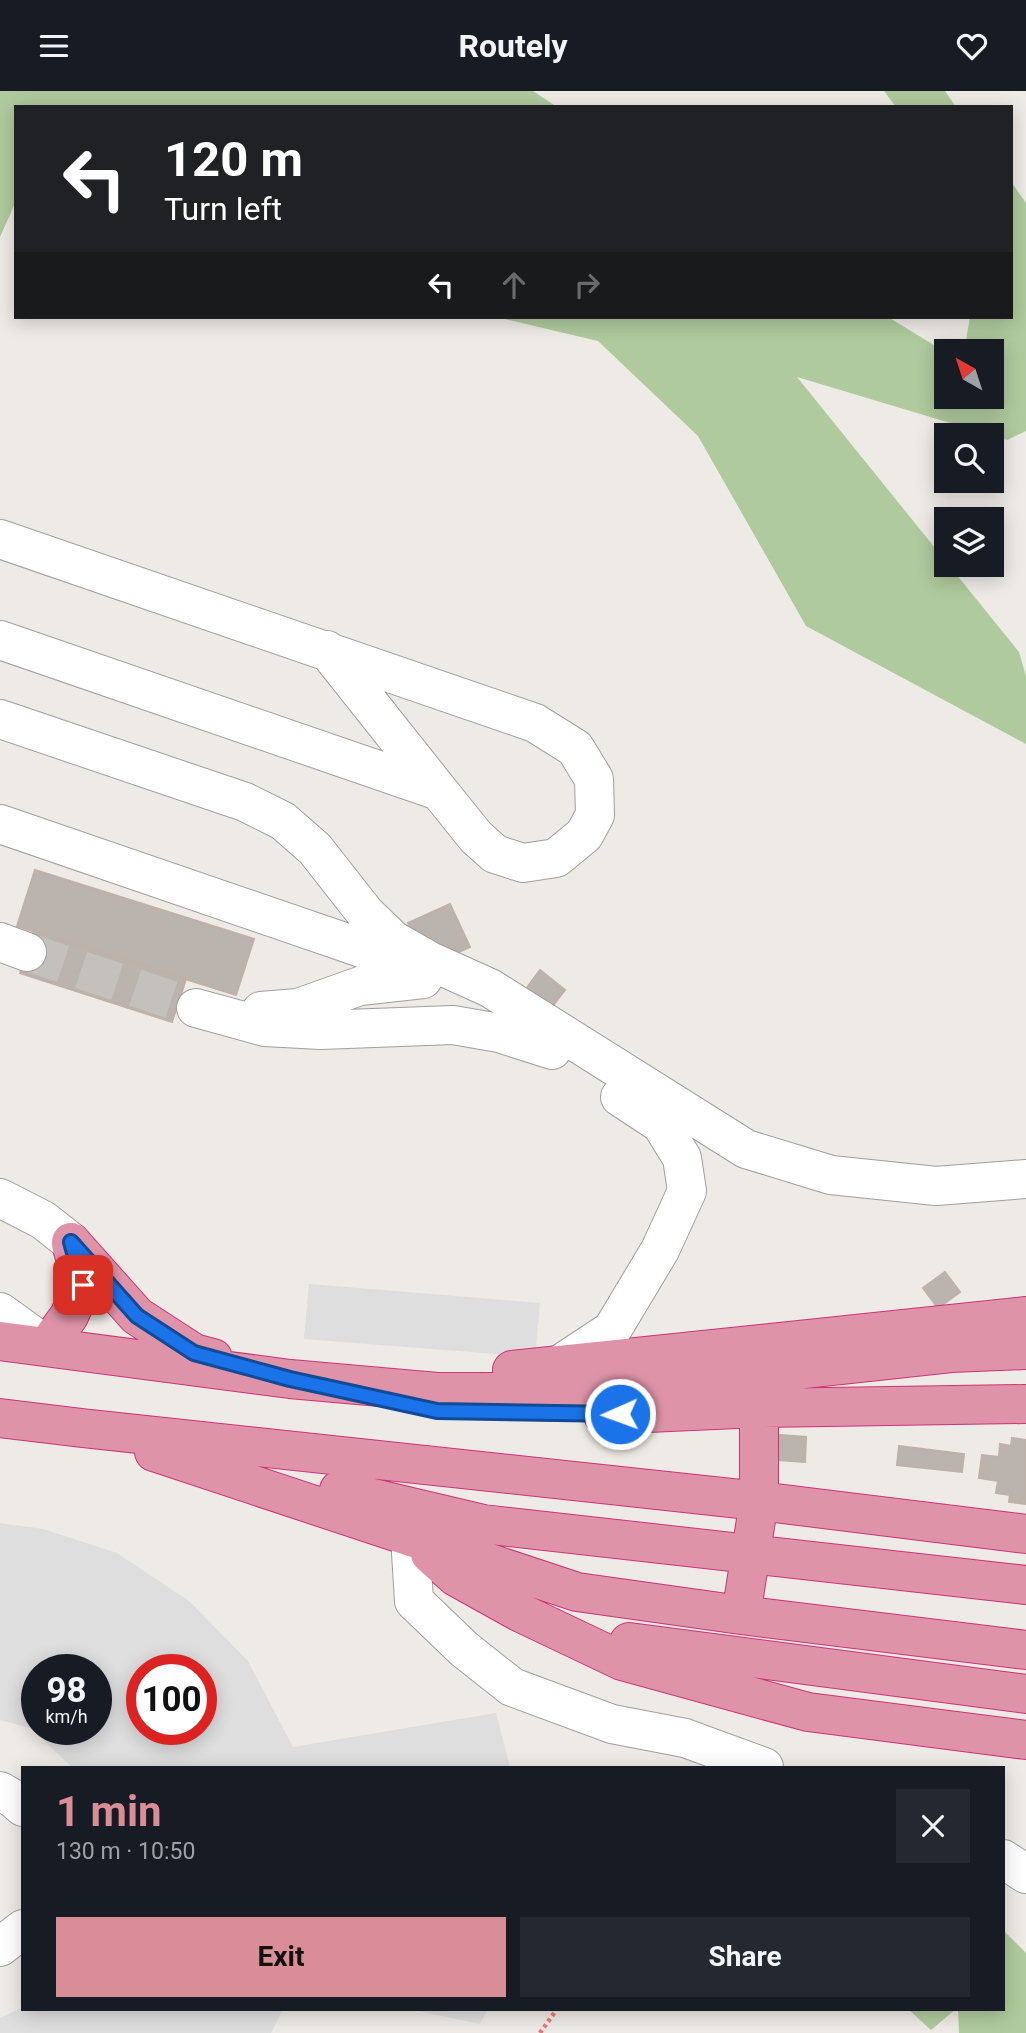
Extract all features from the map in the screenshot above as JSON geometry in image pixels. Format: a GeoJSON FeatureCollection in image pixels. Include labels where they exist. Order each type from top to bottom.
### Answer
{"type":"FeatureCollection","features":[{"type":"Feature","properties":{"kind":"highway"},"geometry":{"type":"LineString","coordinates":[[47,1346],[69,1315],[83,1285],[71,1242]]}},
{"type":"Feature","properties":{"kind":"highway"},"geometry":{"type":"LineString","coordinates":[[71,1242],[137,1316],[194,1353],[290,1379],[437,1411],[593,1415],[759,1408],[1026,1404]]}},
{"type":"Feature","properties":{"kind":"highway"},"geometry":{"type":"LineString","coordinates":[[968,1323],[1026,1293]]}},
{"type":"Feature","properties":{"kind":"highway"},"geometry":{"type":"LineString","coordinates":[[290,1379],[440,1378],[1026,1315]]}},
{"type":"Feature","properties":{"kind":"highway"},"geometry":{"type":"LineString","coordinates":[[0,1341],[290,1379],[437,1392],[592,1392],[951,1353],[1026,1350]]}},
{"type":"Feature","properties":{"kind":"highway"},"geometry":{"type":"LineString","coordinates":[[741,1615],[759,1501],[759,1408]]}},
{"type":"Feature","properties":{"kind":"highway"},"geometry":{"type":"LineString","coordinates":[[0,1417],[759,1501],[1026,1534]]}},
{"type":"Feature","properties":{"kind":"highway"},"geometry":{"type":"LineString","coordinates":[[82,1428],[577,1592],[1026,1650]]}},
{"type":"Feature","properties":{"kind":"highway"},"geometry":{"type":"LineString","coordinates":[[82,1428],[483,1524],[1026,1585]]}},
{"type":"Feature","properties":{"kind":"highway"},"geometry":{"type":"LineString","coordinates":[[410,1537],[456,1577],[519,1612],[622,1661],[808,1712],[1026,1739]]}},
{"type":"Feature","properties":{"kind":"highway"},"geometry":{"type":"LineString","coordinates":[[519,1612],[626,1642],[1026,1694]]}},
{"type":"Feature","properties":{"kind":"street"},"geometry":{"type":"LineString","coordinates":[[0,539],[327,650],[535,723],[575,748],[594,779],[595,815],[584,835],[556,857],[523,863],[495,854],[476,837],[327,650]]}},
{"type":"Feature","properties":{"kind":"street"},"geometry":{"type":"LineString","coordinates":[[0,640],[439,791]]}},
{"type":"Feature","properties":{"kind":"street"},"geometry":{"type":"LineString","coordinates":[[0,719],[245,802],[283,821],[314,849],[366,914],[426,970],[482,1002],[661,1125],[682,1158],[687,1191],[660,1250],[612,1330],[559,1366]]}},
{"type":"Feature","properties":{"kind":"street"},"geometry":{"type":"LineString","coordinates":[[0,824],[426,970],[490,988],[746,1149],[831,1175],[936,1187],[1026,1179]]}},
{"type":"Feature","properties":{"kind":"street"},"geometry":{"type":"LineString","coordinates":[[426,970],[360,986],[298,1007],[246,1013],[187,1005],[265,1027],[321,1030],[453,1025],[499,1033],[552,1050]]}},
{"type":"Feature","properties":{"kind":"street"},"geometry":{"type":"LineString","coordinates":[[0,1198],[43,1220],[71,1242]]}},
{"type":"Feature","properties":{"kind":"street"},"geometry":{"type":"LineString","coordinates":[[0,1312],[47,1346]]}},
{"type":"Feature","properties":{"kind":"street"},"geometry":{"type":"LineString","coordinates":[[410,1537],[414,1601],[464,1649],[512,1687],[612,1724],[685,1738],[761,1766]]}},
{"type":"Feature","properties":{"kind":"street"},"geometry":{"type":"LineString","coordinates":[[0,1791],[21,1805]]}},
{"type":"Feature","properties":{"kind":"street"},"geometry":{"type":"LineString","coordinates":[[1005,1860],[1026,1874]]}},
{"type":"Feature","properties":{"kind":"street"},"geometry":{"type":"LineString","coordinates":[[0,1947],[21,1931]]}},
{"type":"Feature","properties":{"kind":"path"},"geometry":{"type":"LineString","coordinates":[[540,2033],[556,2011]]}},
{"type":"Feature","properties":{"kind":"green space"},"geometry":{"type":"Polygon","coordinates":[[[0,91],[533,91],[554,105],[14,105],[14,206],[0,237],[0,91]]]}},
{"type":"Feature","properties":{"kind":"green space"},"geometry":{"type":"Polygon","coordinates":[[[884,91],[945,91],[955,105],[894,105],[884,91]]]}},
{"type":"Feature","properties":{"kind":"green space"},"geometry":{"type":"Polygon","coordinates":[[[1013,184],[1026,203],[1026,431],[1007,440],[1004,439],[1004,423],[950,423],[797,377],[934,547],[934,577],[958,577],[1019,652],[1026,676],[1026,744],[806,626],[698,436],[598,341],[504,319],[891,319],[934,345],[934,409],[1004,409],[1004,339],[966,339],[970,319],[1013,319],[1013,184]]]}},
{"type":"Feature","properties":{"kind":"green space"},"geometry":{"type":"Polygon","coordinates":[[[1005,1932],[1026,1953],[1026,2033],[959,2033],[958,2011],[1005,2011],[1005,1932]]]}},
{"type":"Feature","properties":{"kind":"green space"},"geometry":{"type":"Polygon","coordinates":[[[910,2011],[954,2011],[931,2030],[910,2011]]]}},
{"type":"Feature","properties":{"kind":"shaded area"},"geometry":{"type":"Polygon","coordinates":[[[309,1284],[540,1303],[535,1357],[304,1339],[309,1284]]]}},
{"type":"Feature","properties":{"kind":"shaded area"},"geometry":{"type":"Polygon","coordinates":[[[0,1523],[43,1529],[117,1553],[189,1601],[248,1661],[293,1747],[496,1713],[510,1766],[71,1766],[48,1745],[112,1745],[112,1654],[21,1654],[21,1726],[0,1720],[0,1523]]]}},
{"type":"Feature","properties":{"kind":"shaded area"},"geometry":{"type":"Polygon","coordinates":[[[21,2008],[21,2011],[282,2011],[271,2033],[0,2033],[0,2018],[21,2008]]]}},
{"type":"Feature","properties":{"kind":"shaded area"},"geometry":{"type":"Polygon","coordinates":[[[418,2011],[487,2011],[480,2024],[418,2011]]]}},
{"type":"Feature","properties":{"kind":"building"},"geometry":{"type":"Polygon","coordinates":[[[35,870],[254,939],[236,995],[17,926],[35,870]]]}},
{"type":"Feature","properties":{"kind":"building"},"geometry":{"type":"Polygon","coordinates":[[[450,904],[470,947],[450,956],[418,945],[408,923],[450,904]]]}},
{"type":"Feature","properties":{"kind":"building"},"geometry":{"type":"Polygon","coordinates":[[[34,931],[186,979],[172,1022],[20,973],[34,931]]]}},
{"type":"Feature","properties":{"kind":"building"},"geometry":{"type":"Polygon","coordinates":[[[540,970],[565,990],[551,1008],[526,989],[540,970]]]}},
{"type":"Feature","properties":{"kind":"building"},"geometry":{"type":"Polygon","coordinates":[[[945,1272],[960,1292],[938,1308],[923,1288],[945,1272]]]}},
{"type":"Feature","properties":{"kind":"building"},"geometry":{"type":"Polygon","coordinates":[[[780,1435],[806,1437],[805,1462],[778,1460],[780,1435]]]}},
{"type":"Feature","properties":{"kind":"building"},"geometry":{"type":"Polygon","coordinates":[[[1012,1438],[1026,1440],[1026,1504],[1009,1502],[1010,1495],[996,1493],[998,1481],[979,1478],[982,1455],[999,1457],[1000,1444],[1011,1446],[1012,1438]]]}},
{"type":"Feature","properties":{"kind":"building"},"geometry":{"type":"Polygon","coordinates":[[[899,1446],[964,1454],[962,1472],[897,1465],[899,1446]]]}},
{"type":"Feature","properties":{"kind":"tunnel"},"geometry":{"type":"LineString","coordinates":[[27,952],[178,1002]]}},
{"type":"Feature","properties":{"kind":"route"},"geometry":{"type":"LineString","coordinates":[[83,1285],[71,1242],[137,1316],[194,1353],[290,1379],[437,1411],[620,1414]]}}]}
